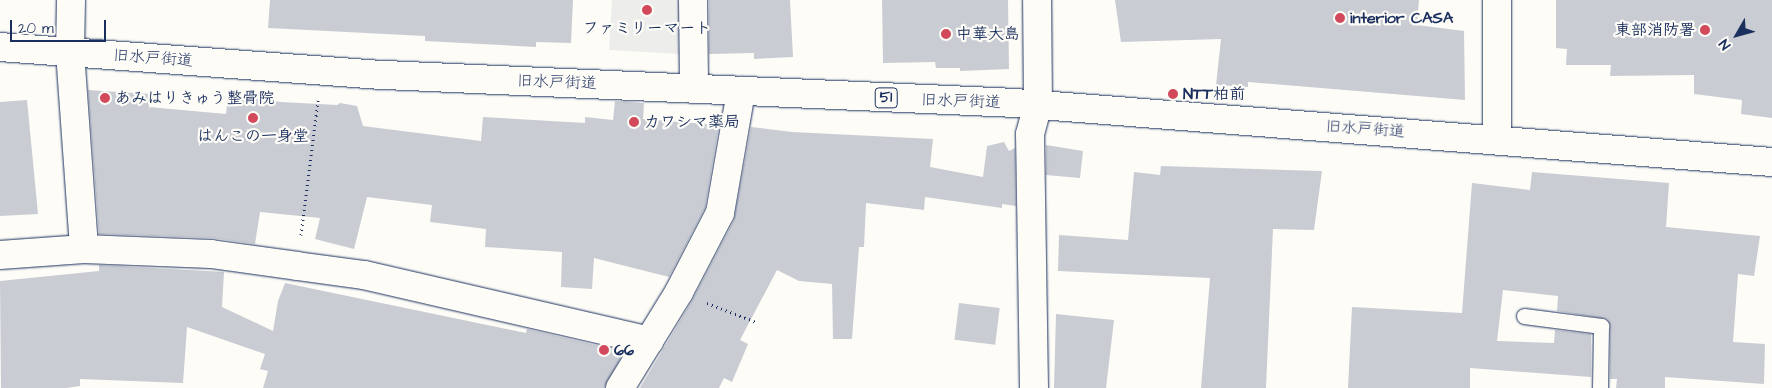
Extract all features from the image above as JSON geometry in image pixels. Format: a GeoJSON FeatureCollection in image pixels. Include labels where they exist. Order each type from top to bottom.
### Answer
{"type":"FeatureCollection","features":[{"type":"Feature","properties":{"kind":"street"},"geometry":{"type":"LineString","coordinates":[[71,0],[70,52],[84,249]]}},
{"type":"Feature","properties":{"kind":"street"},"geometry":{"type":"LineString","coordinates":[[693,0],[694,88]]}},
{"type":"Feature","properties":{"kind":"street"},"geometry":{"type":"LineString","coordinates":[[1034,388],[1030,134],[1038,105],[1038,0]]}},
{"type":"Feature","properties":{"kind":"street"},"geometry":{"type":"LineString","coordinates":[[1497,0],[1497,140]]}},
{"type":"Feature","properties":{"kind":"street","name":"旧水戸街道"},"geometry":{"type":"LineString","coordinates":[[0,48],[321,71],[1038,105],[1772,162]]}},
{"type":"Feature","properties":{"kind":"street"},"geometry":{"type":"LineString","coordinates":[[620,388],[679,292],[720,213],[741,91]]}},
{"type":"Feature","properties":{"kind":"street"},"geometry":{"type":"LineString","coordinates":[[0,255],[84,249],[211,254],[364,275],[649,341]]}},
{"type":"Feature","properties":{"kind":"lane"},"geometry":{"type":"LineString","coordinates":[[1524,316],[1601,326],[1600,388]]}},
{"type":"Feature","properties":{"kind":"path"},"geometry":{"type":"LineString","coordinates":[[297,266],[321,71]]}},
{"type":"Feature","properties":{"kind":"path"},"geometry":{"type":"LineString","coordinates":[[679,292],[756,322]]}},
{"type":"Feature","properties":{"kind":"shaded area"},"geometry":{"type":"Polygon","coordinates":[[[612,0],[695,0],[698,55],[609,50],[612,0]]]}},
{"type":"Feature","properties":{"kind":"building"},"geometry":{"type":"Polygon","coordinates":[[[270,0],[573,0],[571,43],[536,42],[536,47],[425,41],[425,36],[268,28],[270,0]]]}},
{"type":"Feature","properties":{"kind":"building"},"geometry":{"type":"Polygon","coordinates":[[[709,0],[790,0],[793,57],[754,59],[754,53],[709,54],[709,0]]]}},
{"type":"Feature","properties":{"kind":"building"},"geometry":{"type":"Polygon","coordinates":[[[882,0],[1008,0],[1009,69],[960,71],[960,68],[936,68],[935,62],[883,63],[882,0]]]}},
{"type":"Feature","properties":{"kind":"building"},"geometry":{"type":"Polygon","coordinates":[[[1115,0],[1419,0],[1417,25],[1464,31],[1465,100],[1248,82],[1248,87],[1216,85],[1221,39],[1121,42],[1115,0]]]}},
{"type":"Feature","properties":{"kind":"building"},"geometry":{"type":"Polygon","coordinates":[[[1556,0],[1772,0],[1772,118],[1741,114],[1742,100],[1694,94],[1694,75],[1610,76],[1611,65],[1566,65],[1567,49],[1556,48],[1556,0]]]}},
{"type":"Feature","properties":{"kind":"building"},"geometry":{"type":"Polygon","coordinates":[[[88,90],[151,94],[149,107],[226,114],[228,95],[281,102],[337,105],[340,103],[357,106],[363,126],[481,141],[483,117],[585,123],[585,117],[613,120],[615,101],[644,103],[643,119],[719,125],[705,208],[669,277],[594,258],[592,289],[561,287],[562,252],[485,247],[486,229],[430,222],[432,205],[367,197],[354,249],[315,239],[320,218],[260,212],[255,244],[212,238],[99,234],[88,90]]]}},
{"type":"Feature","properties":{"kind":"building"},"geometry":{"type":"Polygon","coordinates":[[[27,100],[38,214],[0,216],[0,102],[27,100]]]}},
{"type":"Feature","properties":{"kind":"building"},"geometry":{"type":"Polygon","coordinates":[[[751,127],[792,132],[933,139],[930,167],[983,177],[987,146],[1004,142],[1009,151],[1015,148],[1016,206],[1002,204],[1002,208],[925,197],[924,210],[866,203],[864,247],[859,247],[852,339],[833,339],[832,284],[799,281],[777,270],[740,340],[748,344],[732,382],[724,378],[719,388],[640,388],[693,299],[734,220],[751,127]]]}},
{"type":"Feature","properties":{"kind":"building"},"geometry":{"type":"Polygon","coordinates":[[[1046,145],[1083,151],[1080,178],[1046,175],[1046,145]]]}},
{"type":"Feature","properties":{"kind":"building"},"geometry":{"type":"Polygon","coordinates":[[[1161,166],[1322,171],[1314,230],[1273,229],[1266,388],[1201,388],[1210,278],[1058,271],[1059,235],[1128,240],[1134,172],[1160,175],[1161,166]]]}},
{"type":"Feature","properties":{"kind":"building"},"geometry":{"type":"Polygon","coordinates":[[[1532,172],[1669,183],[1666,227],[1760,236],[1754,276],[1738,274],[1733,342],[1765,344],[1764,384],[1665,377],[1665,388],[1616,388],[1617,379],[1610,379],[1610,326],[1607,319],[1557,311],[1558,296],[1503,290],[1497,341],[1554,343],[1555,330],[1591,334],[1591,377],[1470,368],[1470,388],[1348,388],[1352,307],[1462,313],[1472,183],[1530,190],[1532,172]]]}},
{"type":"Feature","properties":{"kind":"building"},"geometry":{"type":"Polygon","coordinates":[[[99,265],[224,272],[222,307],[273,331],[278,301],[285,283],[526,333],[527,329],[621,351],[623,354],[604,388],[263,388],[268,371],[260,369],[265,354],[187,327],[183,383],[80,379],[80,386],[66,388],[1,388],[0,281],[99,271],[99,265]]]}},
{"type":"Feature","properties":{"kind":"building"},"geometry":{"type":"Polygon","coordinates":[[[959,303],[1000,308],[995,345],[954,340],[959,303]]]}},
{"type":"Feature","properties":{"kind":"building"},"geometry":{"type":"Polygon","coordinates":[[[1056,314],[1114,320],[1106,388],[1054,388],[1056,314]]]}},
{"type":"Feature","properties":{"kind":"place","name":"ファミリーマート"},"geometry":{"type":"Point","coordinates":[647,10]}},
{"type":"Feature","properties":{"kind":"place","name":"interior CASA"},"geometry":{"type":"Point","coordinates":[1340,18]}},
{"type":"Feature","properties":{"kind":"place","name":"東部消防署"},"geometry":{"type":"Point","coordinates":[1705,30]}},
{"type":"Feature","properties":{"kind":"place","name":"中華大島"},"geometry":{"type":"Point","coordinates":[946,34]}},
{"type":"Feature","properties":{"kind":"place","name":"NTT柏前"},"geometry":{"type":"Point","coordinates":[1173,94]}},
{"type":"Feature","properties":{"kind":"place","name":"あみはりきゅう整骨院"},"geometry":{"type":"Point","coordinates":[105,98]}},
{"type":"Feature","properties":{"kind":"place","name":"はんこの一身堂"},"geometry":{"type":"Point","coordinates":[253,118]}},
{"type":"Feature","properties":{"kind":"place","name":"カワシマ薬局"},"geometry":{"type":"Point","coordinates":[634,122]}},
{"type":"Feature","properties":{"kind":"place","name":"66"},"geometry":{"type":"Point","coordinates":[604,350]}}]}
